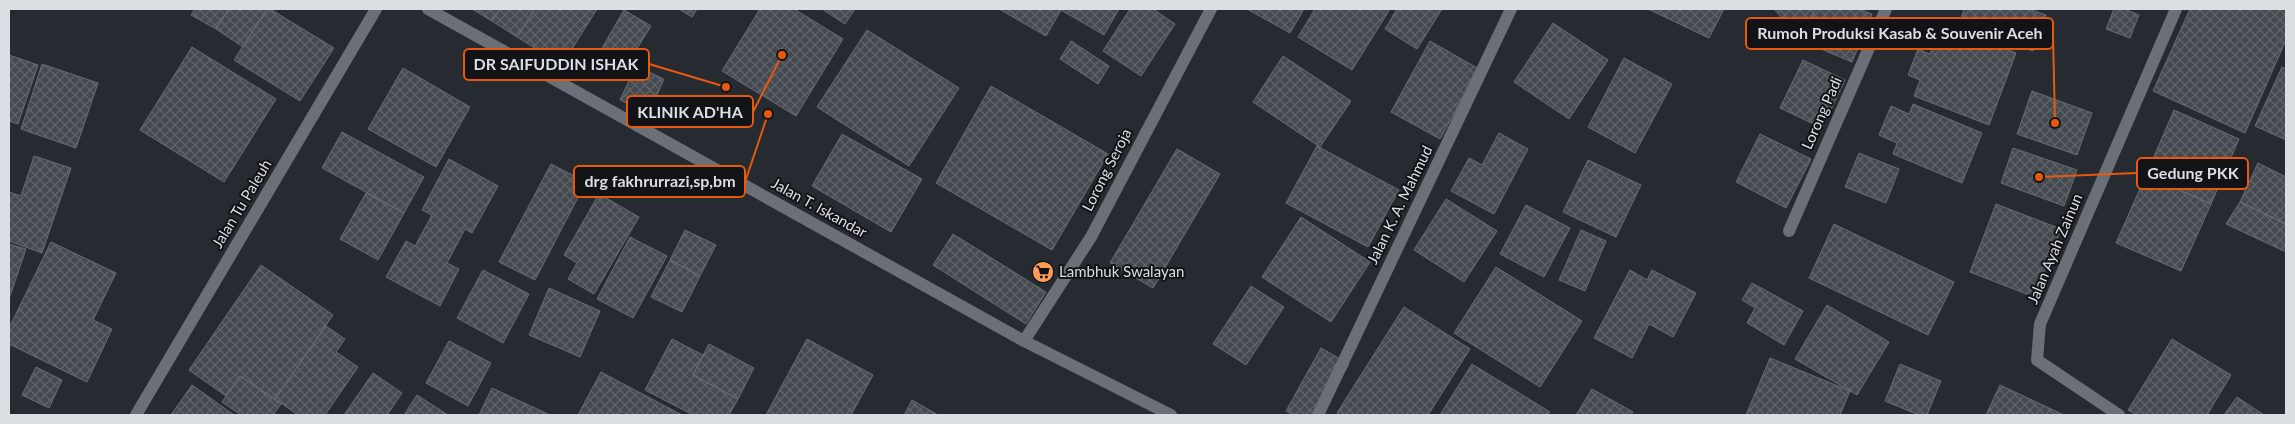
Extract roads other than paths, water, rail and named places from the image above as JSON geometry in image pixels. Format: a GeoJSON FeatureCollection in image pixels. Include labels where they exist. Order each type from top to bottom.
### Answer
{"type":"FeatureCollection","features":[{"type":"Feature","properties":{"kind":"street","name":"Jalan Tu Paleuh"},"geometry":{"type":"LineString","coordinates":[[136,415],[376,9]]}},
{"type":"Feature","properties":{"kind":"street","name":"Jalan T. Iskandar"},"geometry":{"type":"LineString","coordinates":[[428,9],[1024,341],[1172,415]]}},
{"type":"Feature","properties":{"kind":"street","name":"Lorong Seroja"},"geometry":{"type":"LineString","coordinates":[[1024,341],[1091,237],[1211,9]]}},
{"type":"Feature","properties":{"kind":"street","name":"Jalan K. A. Mahmud"},"geometry":{"type":"LineString","coordinates":[[1318,415],[1511,9]]}},
{"type":"Feature","properties":{"kind":"street","name":"Lorong Padi"},"geometry":{"type":"LineString","coordinates":[[1788,231],[1886,9]]}},
{"type":"Feature","properties":{"kind":"street","name":"Jalan Ayah Zainun"},"geometry":{"type":"LineString","coordinates":[[2119,415],[2037,360],[2040,324],[2176,9]]}},
{"type":"Feature","properties":{"kind":"place","name":"KLINIK AD'HA"},"geometry":{"type":"Point","coordinates":[782,55]}},
{"type":"Feature","properties":{"kind":"place","name":"DR SAIFUDDIN ISHAK"},"geometry":{"type":"Point","coordinates":[726,87]}},
{"type":"Feature","properties":{"kind":"place","name":"drg fakhrurrazi,sp,bm"},"geometry":{"type":"Point","coordinates":[768,114]}},
{"type":"Feature","properties":{"kind":"place","name":"Rumoh Produksi Kasab & Souvenir Aceh"},"geometry":{"type":"Point","coordinates":[2055,123]}},
{"type":"Feature","properties":{"kind":"place","name":"Gedung PKK"},"geometry":{"type":"Point","coordinates":[2039,177]}},
{"type":"Feature","properties":{"kind":"place","name":"Lambhuk Swalayan"},"geometry":{"type":"Point","coordinates":[1043,272]}}]}
